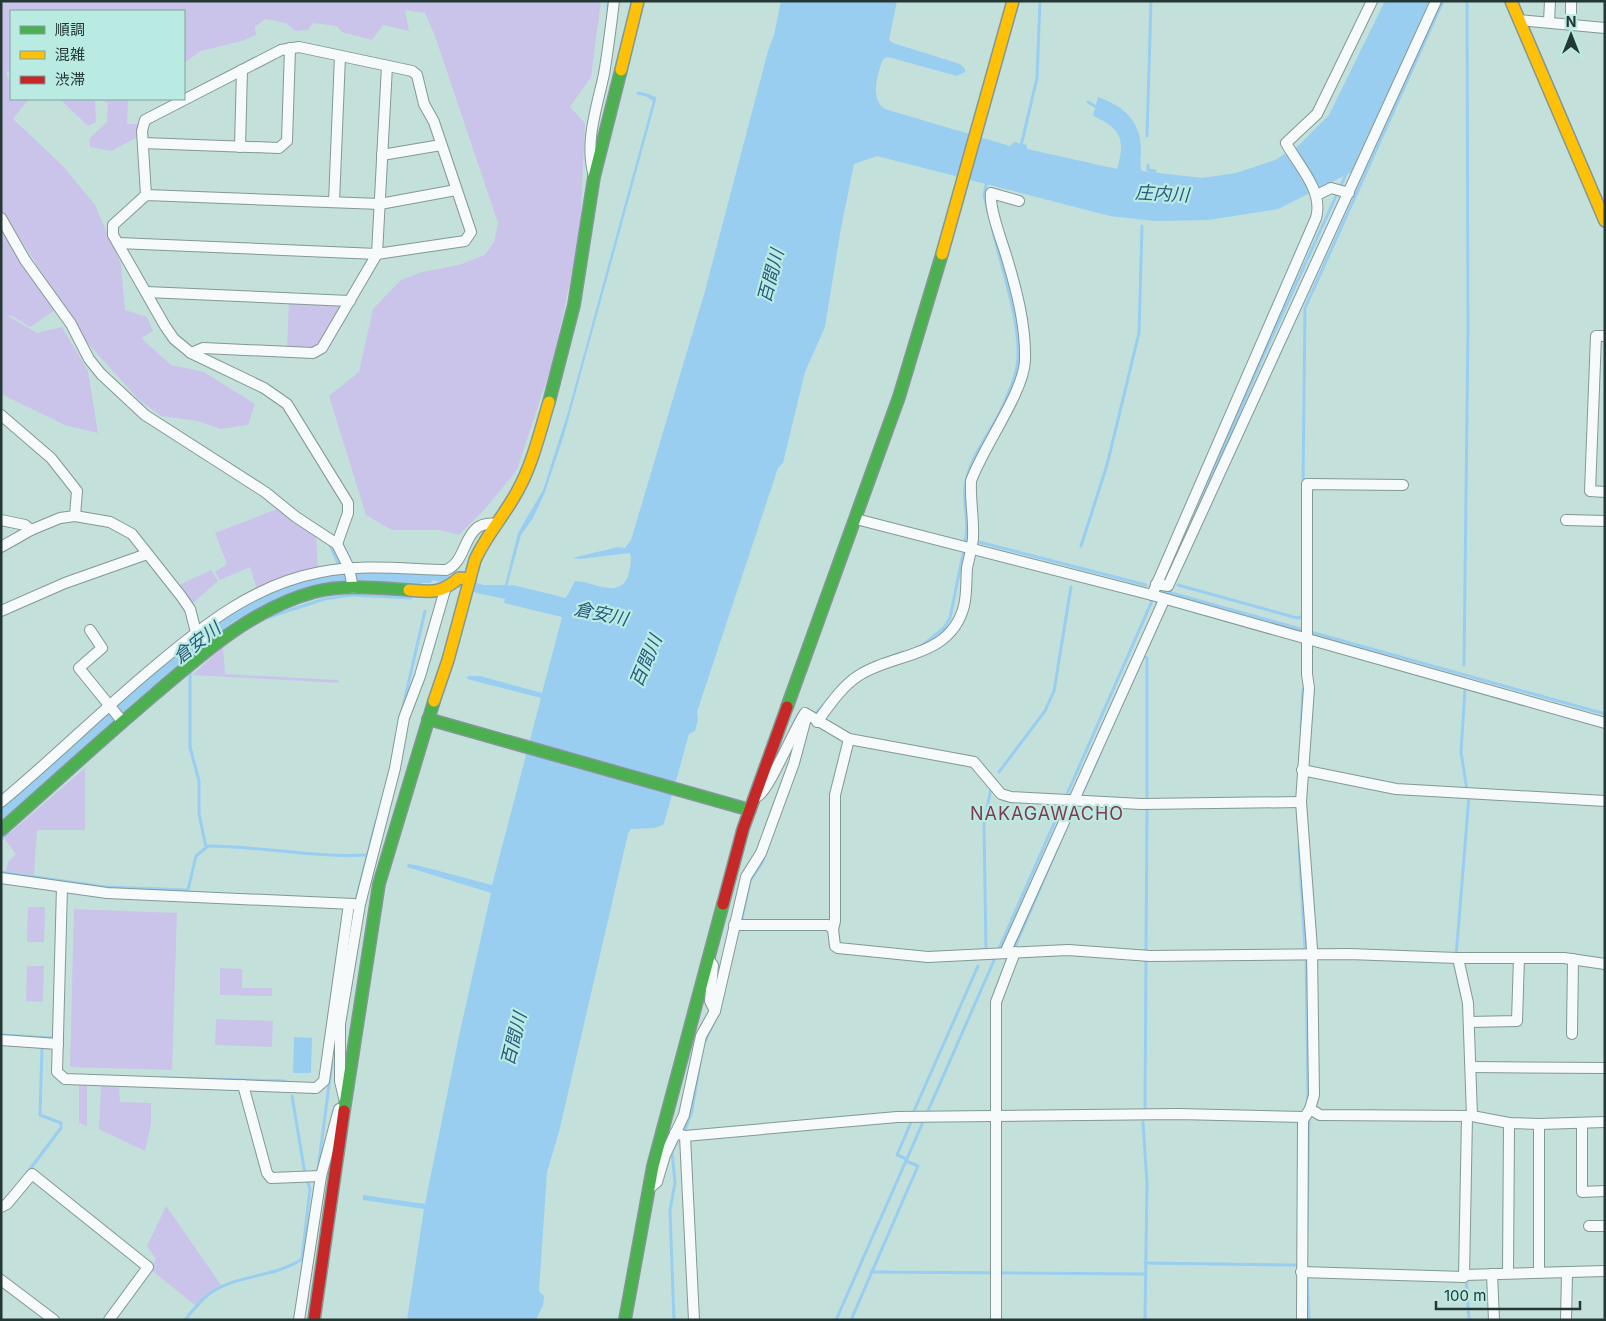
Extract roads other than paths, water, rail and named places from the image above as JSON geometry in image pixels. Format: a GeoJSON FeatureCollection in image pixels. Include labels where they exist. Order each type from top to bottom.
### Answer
{"type":"FeatureCollection","features":[{"type":"Feature","properties":{"kind":"street"},"geometry":{"type":"LineString","coordinates":[[594,177],[590,163],[591,135],[604,72],[614,1]]}},
{"type":"Feature","properties":{"kind":"street"},"geometry":{"type":"LineString","coordinates":[[314,1320],[379,884],[481,546],[518,491],[529,466],[555,383],[574,305],[594,177],[638,1]]}},
{"type":"Feature","properties":{"kind":"street"},"geometry":{"type":"LineString","coordinates":[[625,1320],[648,1191],[707,959],[750,810],[856,519],[923,324],[1013,1]]}},
{"type":"Feature","properties":{"kind":"street"},"geometry":{"type":"LineString","coordinates":[[1152,595],[1319,208],[1316,194],[1286,143],[1317,114],[1372,1]]}},
{"type":"Feature","properties":{"kind":"street"},"geometry":{"type":"LineString","coordinates":[[1156,584],[1168,586],[1344,191],[1436,1]]}},
{"type":"Feature","properties":{"kind":"street"},"geometry":{"type":"LineString","coordinates":[[1511,1],[1602,207],[1605,221]]}},
{"type":"Feature","properties":{"kind":"street"},"geometry":{"type":"LineString","coordinates":[[1549,22],[1550,1]]}},
{"type":"Feature","properties":{"kind":"street"},"geometry":{"type":"LineString","coordinates":[[1571,1],[1571,24]]}},
{"type":"Feature","properties":{"kind":"street"},"geometry":{"type":"LineString","coordinates":[[1519,20],[1605,28]]}},
{"type":"Feature","properties":{"kind":"street"},"geometry":{"type":"LineString","coordinates":[[118,243],[377,254],[465,241],[471,232],[434,122],[424,104],[417,75],[412,71],[298,46],[281,50],[185,98]]}},
{"type":"Feature","properties":{"kind":"street"},"geometry":{"type":"LineString","coordinates":[[143,143],[279,148],[287,141],[290,48]]}},
{"type":"Feature","properties":{"kind":"street"},"geometry":{"type":"LineString","coordinates":[[334,202],[340,56]]}},
{"type":"Feature","properties":{"kind":"street"},"geometry":{"type":"LineString","coordinates":[[191,353],[203,348],[313,353],[322,348],[377,254],[387,66]]}},
{"type":"Feature","properties":{"kind":"street"},"geometry":{"type":"LineString","coordinates":[[240,147],[242,70]]}},
{"type":"Feature","properties":{"kind":"street"},"geometry":{"type":"LineString","coordinates":[[146,195],[142,126],[150,116],[182,100]]}},
{"type":"Feature","properties":{"kind":"street"},"geometry":{"type":"LineString","coordinates":[[382,155],[441,145]]}},
{"type":"Feature","properties":{"kind":"street"},"geometry":{"type":"LineString","coordinates":[[1316,194],[1331,188],[1344,191]]}},
{"type":"Feature","properties":{"kind":"street"},"geometry":{"type":"LineString","coordinates":[[353,588],[343,569],[337,544],[348,513],[348,503],[287,404],[264,388],[191,353],[174,339],[118,243],[114,235],[113,225],[146,195],[380,204],[456,190]]}},
{"type":"Feature","properties":{"kind":"street"},"geometry":{"type":"LineString","coordinates":[[817,722],[848,683],[883,664],[924,652],[947,635],[963,608],[972,543],[971,481],[1017,387],[1025,362],[1022,327],[1013,282],[991,193],[1019,201]]}},
{"type":"Feature","properties":{"kind":"street"},"geometry":{"type":"LineString","coordinates":[[1,218],[25,260],[70,324],[89,359],[115,387],[145,415],[265,492],[296,517],[337,544]]}},
{"type":"Feature","properties":{"kind":"street"},"geometry":{"type":"LineString","coordinates":[[146,292],[350,301]]}},
{"type":"Feature","properties":{"kind":"street"},"geometry":{"type":"LineString","coordinates":[[1605,336],[1596,336],[1590,492],[1605,492]]}},
{"type":"Feature","properties":{"kind":"street"},"geometry":{"type":"LineString","coordinates":[[1,415],[51,458],[77,490],[75,516]]}},
{"type":"Feature","properties":{"kind":"street"},"geometry":{"type":"LineString","coordinates":[[1302,1320],[1305,1272],[1307,1113],[1314,1095],[1312,955],[1301,802],[1302,770],[1308,713],[1307,484],[1403,485]]}},
{"type":"Feature","properties":{"kind":"street"},"geometry":{"type":"LineString","coordinates":[[1,547],[31,530],[60,518],[75,516],[110,522],[132,534],[190,609],[196,632],[209,646]]}},
{"type":"Feature","properties":{"kind":"street"},"geometry":{"type":"LineString","coordinates":[[856,519],[972,543],[1164,600],[1307,633],[1605,723]]}},
{"type":"Feature","properties":{"kind":"street"},"geometry":{"type":"LineString","coordinates":[[1,520],[25,525],[31,530]]}},
{"type":"Feature","properties":{"kind":"street"},"geometry":{"type":"LineString","coordinates":[[1566,520],[1605,521]]}},
{"type":"Feature","properties":{"kind":"street"},"geometry":{"type":"LineString","coordinates":[[1,802],[196,632],[244,599],[281,583],[306,575],[343,569],[446,570],[456,564],[465,542],[476,528],[487,522],[497,524]]}},
{"type":"Feature","properties":{"kind":"street"},"geometry":{"type":"LineString","coordinates":[[1,611],[65,583],[147,554]]}},
{"type":"Feature","properties":{"kind":"street"},"geometry":{"type":"LineString","coordinates":[[1,830],[120,720],[209,646],[251,619],[280,604],[317,592],[353,588],[436,592],[445,590],[459,578],[470,579]]}},
{"type":"Feature","properties":{"kind":"street"},"geometry":{"type":"LineString","coordinates":[[62,887],[57,1072],[65,1079],[316,1088],[324,1081],[360,904],[395,768],[404,718],[420,676],[445,590]]}},
{"type":"Feature","properties":{"kind":"street"},"geometry":{"type":"LineString","coordinates":[[996,1320],[996,1002],[1003,953],[1164,600]]}},
{"type":"Feature","properties":{"kind":"street"},"geometry":{"type":"LineString","coordinates":[[90,630],[102,648],[79,668],[120,720]]}},
{"type":"Feature","properties":{"kind":"street"},"geometry":{"type":"LineString","coordinates":[[754,797],[761,794],[767,785],[797,726],[805,714],[807,714]]}},
{"type":"Feature","properties":{"kind":"street"},"geometry":{"type":"LineString","coordinates":[[807,714],[817,722],[849,740],[974,762],[1001,794],[1012,797],[1071,801],[1213,804],[1301,802]]}},
{"type":"Feature","properties":{"kind":"street"},"geometry":{"type":"LineString","coordinates":[[694,1320],[680,1134],[701,1036],[715,1011],[738,925],[746,877],[760,853],[794,763],[807,714]]}},
{"type":"Feature","properties":{"kind":"street"},"geometry":{"type":"LineString","coordinates":[[428,719],[750,810]]}},
{"type":"Feature","properties":{"kind":"street"},"geometry":{"type":"LineString","coordinates":[[849,740],[835,795],[836,921],[833,929],[838,948],[928,957],[1068,950],[1150,956],[1312,955],[1573,959],[1605,964]]}},
{"type":"Feature","properties":{"kind":"street"},"geometry":{"type":"LineString","coordinates":[[1302,770],[1396,789],[1605,801]]}},
{"type":"Feature","properties":{"kind":"street"},"geometry":{"type":"LineString","coordinates":[[1,878],[107,893],[360,904]]}},
{"type":"Feature","properties":{"kind":"street"},"geometry":{"type":"LineString","coordinates":[[345,1104],[340,1081],[336,1023],[349,904]]}},
{"type":"Feature","properties":{"kind":"street"},"geometry":{"type":"LineString","coordinates":[[738,925],[828,925],[833,929]]}},
{"type":"Feature","properties":{"kind":"street"},"geometry":{"type":"LineString","coordinates":[[1457,958],[1468,1004],[1471,1068],[1466,1275]]}},
{"type":"Feature","properties":{"kind":"street"},"geometry":{"type":"LineString","coordinates":[[1469,1022],[1517,1022],[1519,958]]}},
{"type":"Feature","properties":{"kind":"street"},"geometry":{"type":"LineString","coordinates":[[707,959],[713,965],[710,1001],[715,1011]]}},
{"type":"Feature","properties":{"kind":"street"},"geometry":{"type":"LineString","coordinates":[[1572,1034],[1573,959]]}},
{"type":"Feature","properties":{"kind":"street"},"geometry":{"type":"LineString","coordinates":[[1,1040],[58,1044]]}},
{"type":"Feature","properties":{"kind":"street"},"geometry":{"type":"LineString","coordinates":[[1471,1068],[1605,1068]]}},
{"type":"Feature","properties":{"kind":"street"},"geometry":{"type":"LineString","coordinates":[[243,1085],[267,1173],[277,1180],[321,1176]]}},
{"type":"Feature","properties":{"kind":"street"},"geometry":{"type":"LineString","coordinates":[[299,1320],[321,1176],[339,1107],[345,1104]]}},
{"type":"Feature","properties":{"kind":"street"},"geometry":{"type":"LineString","coordinates":[[648,1191],[656,1182],[665,1155],[680,1134],[837,1121],[996,1115],[1307,1113],[1320,1115],[1470,1116],[1509,1123],[1539,1124],[1605,1122]]}},
{"type":"Feature","properties":{"kind":"street"},"geometry":{"type":"LineString","coordinates":[[1508,1273],[1509,1123]]}},
{"type":"Feature","properties":{"kind":"street"},"geometry":{"type":"LineString","coordinates":[[1582,1123],[1582,1192],[1605,1191]]}},
{"type":"Feature","properties":{"kind":"street"},"geometry":{"type":"LineString","coordinates":[[1539,1124],[1539,1272]]}},
{"type":"Feature","properties":{"kind":"street"},"geometry":{"type":"LineString","coordinates":[[1,1207],[8,1204],[32,1174],[148,1267],[109,1320]]}},
{"type":"Feature","properties":{"kind":"street"},"geometry":{"type":"LineString","coordinates":[[1589,1226],[1605,1226]]}},
{"type":"Feature","properties":{"kind":"street"},"geometry":{"type":"LineString","coordinates":[[1305,1272],[1466,1275],[1605,1271]]}},
{"type":"Feature","properties":{"kind":"street"},"geometry":{"type":"LineString","coordinates":[[1566,1320],[1568,1272]]}},
{"type":"Feature","properties":{"kind":"street"},"geometry":{"type":"LineString","coordinates":[[1492,1274],[1494,1320]]}},
{"type":"Feature","properties":{"kind":"street"},"geometry":{"type":"LineString","coordinates":[[1,1280],[54,1320]]}},
{"type":"Feature","properties":{"kind":"water"},"geometry":{"type":"Polygon","coordinates":[[[781,1],[897,1],[889,40],[893,43],[960,64],[965,69],[965,72],[957,76],[888,57],[883,59],[877,78],[876,92],[880,105],[885,109],[1010,146],[1014,142],[1027,145],[1027,149],[1117,169],[1121,143],[1119,136],[1110,125],[1093,116],[1098,97],[1123,110],[1135,124],[1141,141],[1140,164],[1142,171],[1202,178],[1236,173],[1275,160],[1298,146],[1329,115],[1385,1],[1429,1],[1356,170],[1278,209],[1208,220],[1154,221],[1110,216],[877,156],[854,164],[841,228],[825,327],[805,372],[783,463],[778,468],[697,712],[698,719],[695,731],[689,734],[665,820],[663,825],[654,828],[631,829],[628,834],[559,1132],[547,1172],[539,1291],[544,1296],[543,1305],[536,1320],[407,1320],[424,1209],[363,1200],[363,1195],[425,1204],[459,1036],[491,893],[407,867],[408,864],[416,865],[492,885],[541,698],[467,679],[468,676],[480,676],[542,693],[562,617],[504,603],[505,599],[433,580],[430,583],[422,583],[422,585],[413,585],[412,582],[411,585],[364,581],[264,605],[233,622],[133,703],[1,822],[1,809],[125,698],[185,648],[227,615],[259,596],[303,579],[345,572],[441,573],[484,585],[505,585],[518,533],[543,490],[568,412],[653,101],[647,97],[647,94],[656,97],[656,100],[564,435],[544,495],[533,518],[521,535],[508,586],[513,585],[566,598],[575,581],[604,588],[618,587],[624,583],[630,568],[630,553],[580,559],[572,558],[618,547],[625,548],[631,540],[705,291],[768,51],[774,35],[781,1]]]}},
{"type":"Feature","properties":{"kind":"water"},"geometry":{"type":"Polygon","coordinates":[[[294,1037],[312,1038],[311,1073],[293,1073],[294,1037]]]}},
{"type":"Feature","properties":{"kind":"waterway"},"geometry":{"type":"LineString","coordinates":[[608,1],[608,13]]}},
{"type":"Feature","properties":{"kind":"waterway"},"geometry":{"type":"LineString","coordinates":[[1021,146],[1037,78],[1040,1]]}},
{"type":"Feature","properties":{"kind":"waterway"},"geometry":{"type":"LineString","coordinates":[[1147,136],[1151,1]]}},
{"type":"Feature","properties":{"kind":"waterway"},"geometry":{"type":"LineString","coordinates":[[1303,484],[1305,308],[1443,1]]}},
{"type":"Feature","properties":{"kind":"waterway"},"geometry":{"type":"LineString","coordinates":[[1464,665],[1468,328],[1467,1]]}},
{"type":"Feature","properties":{"kind":"waterway"},"geometry":{"type":"LineString","coordinates":[[638,93],[650,96]]}},
{"type":"Feature","properties":{"kind":"waterway"},"geometry":{"type":"LineString","coordinates":[[1088,102],[1098,108]]}},
{"type":"Feature","properties":{"kind":"waterway","name":"庄内川"},"geometry":{"type":"LineString","coordinates":[[1148,165],[1148,170],[1155,171],[1155,176]]}},
{"type":"Feature","properties":{"kind":"waterway"},"geometry":{"type":"LineString","coordinates":[[1191,525],[1261,361],[1347,172]]}},
{"type":"Feature","properties":{"kind":"waterway"},"geometry":{"type":"LineString","coordinates":[[987,181],[984,195],[988,212]]}},
{"type":"Feature","properties":{"kind":"waterway"},"geometry":{"type":"LineString","coordinates":[[1081,546],[1107,465],[1139,333],[1142,226]]}},
{"type":"Feature","properties":{"kind":"waterway"},"geometry":{"type":"LineString","coordinates":[[965,541],[967,533],[965,494],[967,477],[974,458],[1003,406],[1014,377],[1018,358],[1018,343],[1013,310],[992,228]]}},
{"type":"Feature","properties":{"kind":"waterway"},"geometry":{"type":"LineString","coordinates":[[1169,567],[1188,531]]}},
{"type":"Feature","properties":{"kind":"waterway"},"geometry":{"type":"LineString","coordinates":[[975,541],[1146,585]]}},
{"type":"Feature","properties":{"kind":"waterway"},"geometry":{"type":"LineString","coordinates":[[330,545],[340,568]]}},
{"type":"Feature","properties":{"kind":"waterway"},"geometry":{"type":"LineString","coordinates":[[923,645],[944,628],[950,618],[963,554]]}},
{"type":"Feature","properties":{"kind":"waterway"},"geometry":{"type":"LineString","coordinates":[[1178,585],[1297,618],[1302,617],[1302,615]]}},
{"type":"Feature","properties":{"kind":"waterway"},"geometry":{"type":"LineString","coordinates":[[999,772],[1045,711],[1054,691],[1071,587]]}},
{"type":"Feature","properties":{"kind":"waterway"},"geometry":{"type":"LineString","coordinates":[[1164,591],[1605,714]]}},
{"type":"Feature","properties":{"kind":"waterway"},"geometry":{"type":"LineString","coordinates":[[269,617],[324,599],[351,595],[411,598]]}},
{"type":"Feature","properties":{"kind":"waterway"},"geometry":{"type":"LineString","coordinates":[[998,951],[1152,601]]}},
{"type":"Feature","properties":{"kind":"waterway"},"geometry":{"type":"LineString","coordinates":[[402,711],[425,611]]}},
{"type":"Feature","properties":{"kind":"waterway"},"geometry":{"type":"LineString","coordinates":[[854,673],[871,664],[903,652]]}},
{"type":"Feature","properties":{"kind":"waterway"},"geometry":{"type":"LineString","coordinates":[[1143,656],[1147,658],[1147,801]]}},
{"type":"Feature","properties":{"kind":"waterway","name":"倉安川"},"geometry":{"type":"LineString","coordinates":[[190,672],[190,747],[199,781],[199,814],[206,847]]}},
{"type":"Feature","properties":{"kind":"waterway"},"geometry":{"type":"LineString","coordinates":[[1301,727],[1303,689]]}},
{"type":"Feature","properties":{"kind":"waterway"},"geometry":{"type":"LineString","coordinates":[[1465,689],[1461,752],[1467,790]]}},
{"type":"Feature","properties":{"kind":"waterway"},"geometry":{"type":"LineString","coordinates":[[816,713],[829,699]]}},
{"type":"Feature","properties":{"kind":"waterway"},"geometry":{"type":"LineString","coordinates":[[1083,791],[1099,756]]}},
{"type":"Feature","properties":{"kind":"waterway"},"geometry":{"type":"LineString","coordinates":[[986,950],[984,824],[991,788]]}},
{"type":"Feature","properties":{"kind":"waterway"},"geometry":{"type":"LineString","coordinates":[[1456,957],[1469,796]]}},
{"type":"Feature","properties":{"kind":"waterway"},"geometry":{"type":"LineString","coordinates":[[1146,950],[1147,808]]}},
{"type":"Feature","properties":{"kind":"waterway"},"geometry":{"type":"LineString","coordinates":[[357,896],[376,821]]}},
{"type":"Feature","properties":{"kind":"waterway"},"geometry":{"type":"LineString","coordinates":[[1,839],[8,833]]}},
{"type":"Feature","properties":{"kind":"waterway"},"geometry":{"type":"LineString","coordinates":[[1015,947],[1060,842]]}},
{"type":"Feature","properties":{"kind":"waterway"},"geometry":{"type":"LineString","coordinates":[[1,872],[105,887],[188,890],[196,856],[208,846],[327,855],[367,855]]}},
{"type":"Feature","properties":{"kind":"waterway"},"geometry":{"type":"LineString","coordinates":[[1299,847],[1305,949]]}},
{"type":"Feature","properties":{"kind":"waterway"},"geometry":{"type":"LineString","coordinates":[[741,923],[750,881],[762,863],[766,852]]}},
{"type":"Feature","properties":{"kind":"waterway"},"geometry":{"type":"LineString","coordinates":[[351,927],[353,912]]}},
{"type":"Feature","properties":{"kind":"waterway"},"geometry":{"type":"LineString","coordinates":[[836,1320],[996,956]]}},
{"type":"Feature","properties":{"kind":"waterway"},"geometry":{"type":"LineString","coordinates":[[1306,959],[1308,1099]]}},
{"type":"Feature","properties":{"kind":"waterway"},"geometry":{"type":"LineString","coordinates":[[1145,1111],[1146,960]]}},
{"type":"Feature","properties":{"kind":"waterway"},"geometry":{"type":"LineString","coordinates":[[1455,963],[1461,994]]}},
{"type":"Feature","properties":{"kind":"waterway"},"geometry":{"type":"LineString","coordinates":[[914,1111],[978,966]]}},
{"type":"Feature","properties":{"kind":"waterway"},"geometry":{"type":"LineString","coordinates":[[705,1041],[720,1009]]}},
{"type":"Feature","properties":{"kind":"waterway"},"geometry":{"type":"LineString","coordinates":[[1,1035],[53,1038]]}},
{"type":"Feature","properties":{"kind":"waterway"},"geometry":{"type":"LineString","coordinates":[[27,1173],[61,1128],[61,1123],[40,1115],[42,1047],[39,1047]]}},
{"type":"Feature","properties":{"kind":"waterway"},"geometry":{"type":"LineString","coordinates":[[318,1170],[332,1062]]}},
{"type":"Feature","properties":{"kind":"waterway"},"geometry":{"type":"LineString","coordinates":[[685,1130],[692,1111],[700,1062]]}},
{"type":"Feature","properties":{"kind":"waterway"},"geometry":{"type":"LineString","coordinates":[[164,1078],[285,1081]]}},
{"type":"Feature","properties":{"kind":"waterway"},"geometry":{"type":"LineString","coordinates":[[292,1096],[305,1174]]}},
{"type":"Feature","properties":{"kind":"waterway"},"geometry":{"type":"LineString","coordinates":[[907,1159],[897,1155],[912,1120]]}},
{"type":"Feature","properties":{"kind":"waterway"},"geometry":{"type":"LineString","coordinates":[[1307,1230],[1309,1120]]}},
{"type":"Feature","properties":{"kind":"waterway"},"geometry":{"type":"LineString","coordinates":[[1143,1122],[1147,1183],[1145,1320]]}},
{"type":"Feature","properties":{"kind":"waterway"},"geometry":{"type":"LineString","coordinates":[[674,1320],[670,1210],[675,1183],[672,1151],[677,1143]]}},
{"type":"Feature","properties":{"kind":"waterway"},"geometry":{"type":"LineString","coordinates":[[851,1320],[918,1166],[906,1161]]}},
{"type":"Feature","properties":{"kind":"waterway"},"geometry":{"type":"LineString","coordinates":[[185,1320],[202,1300],[220,1288],[243,1279],[279,1270],[302,1259],[310,1189],[307,1180]]}},
{"type":"Feature","properties":{"kind":"waterway"},"geometry":{"type":"LineString","coordinates":[[1145,1263],[1296,1265]]}},
{"type":"Feature","properties":{"kind":"waterway"},"geometry":{"type":"LineString","coordinates":[[871,1272],[1145,1274]]}},
{"type":"Feature","properties":{"kind":"waterway"},"geometry":{"type":"LineString","coordinates":[[1307,1273],[1309,1320]]}},
{"type":"Feature","properties":{"kind":"waterway"},"geometry":{"type":"LineString","coordinates":[[1466,1278],[1469,1320]]}},
{"type":"Feature","properties":{"kind":"district","name":"NAKAGAWACHO"},"geometry":{"type":"Point","coordinates":[1047,814]}},
{"type":"Feature","properties":{"kind":"water label","name":"百間川"},"geometry":{"type":"Point","coordinates":[771,276]}},
{"type":"Feature","properties":{"kind":"water label","name":"百間川"},"geometry":{"type":"Point","coordinates":[646,661]}},
{"type":"Feature","properties":{"kind":"water label","name":"百間川"},"geometry":{"type":"Point","coordinates":[514,1039]}}]}
